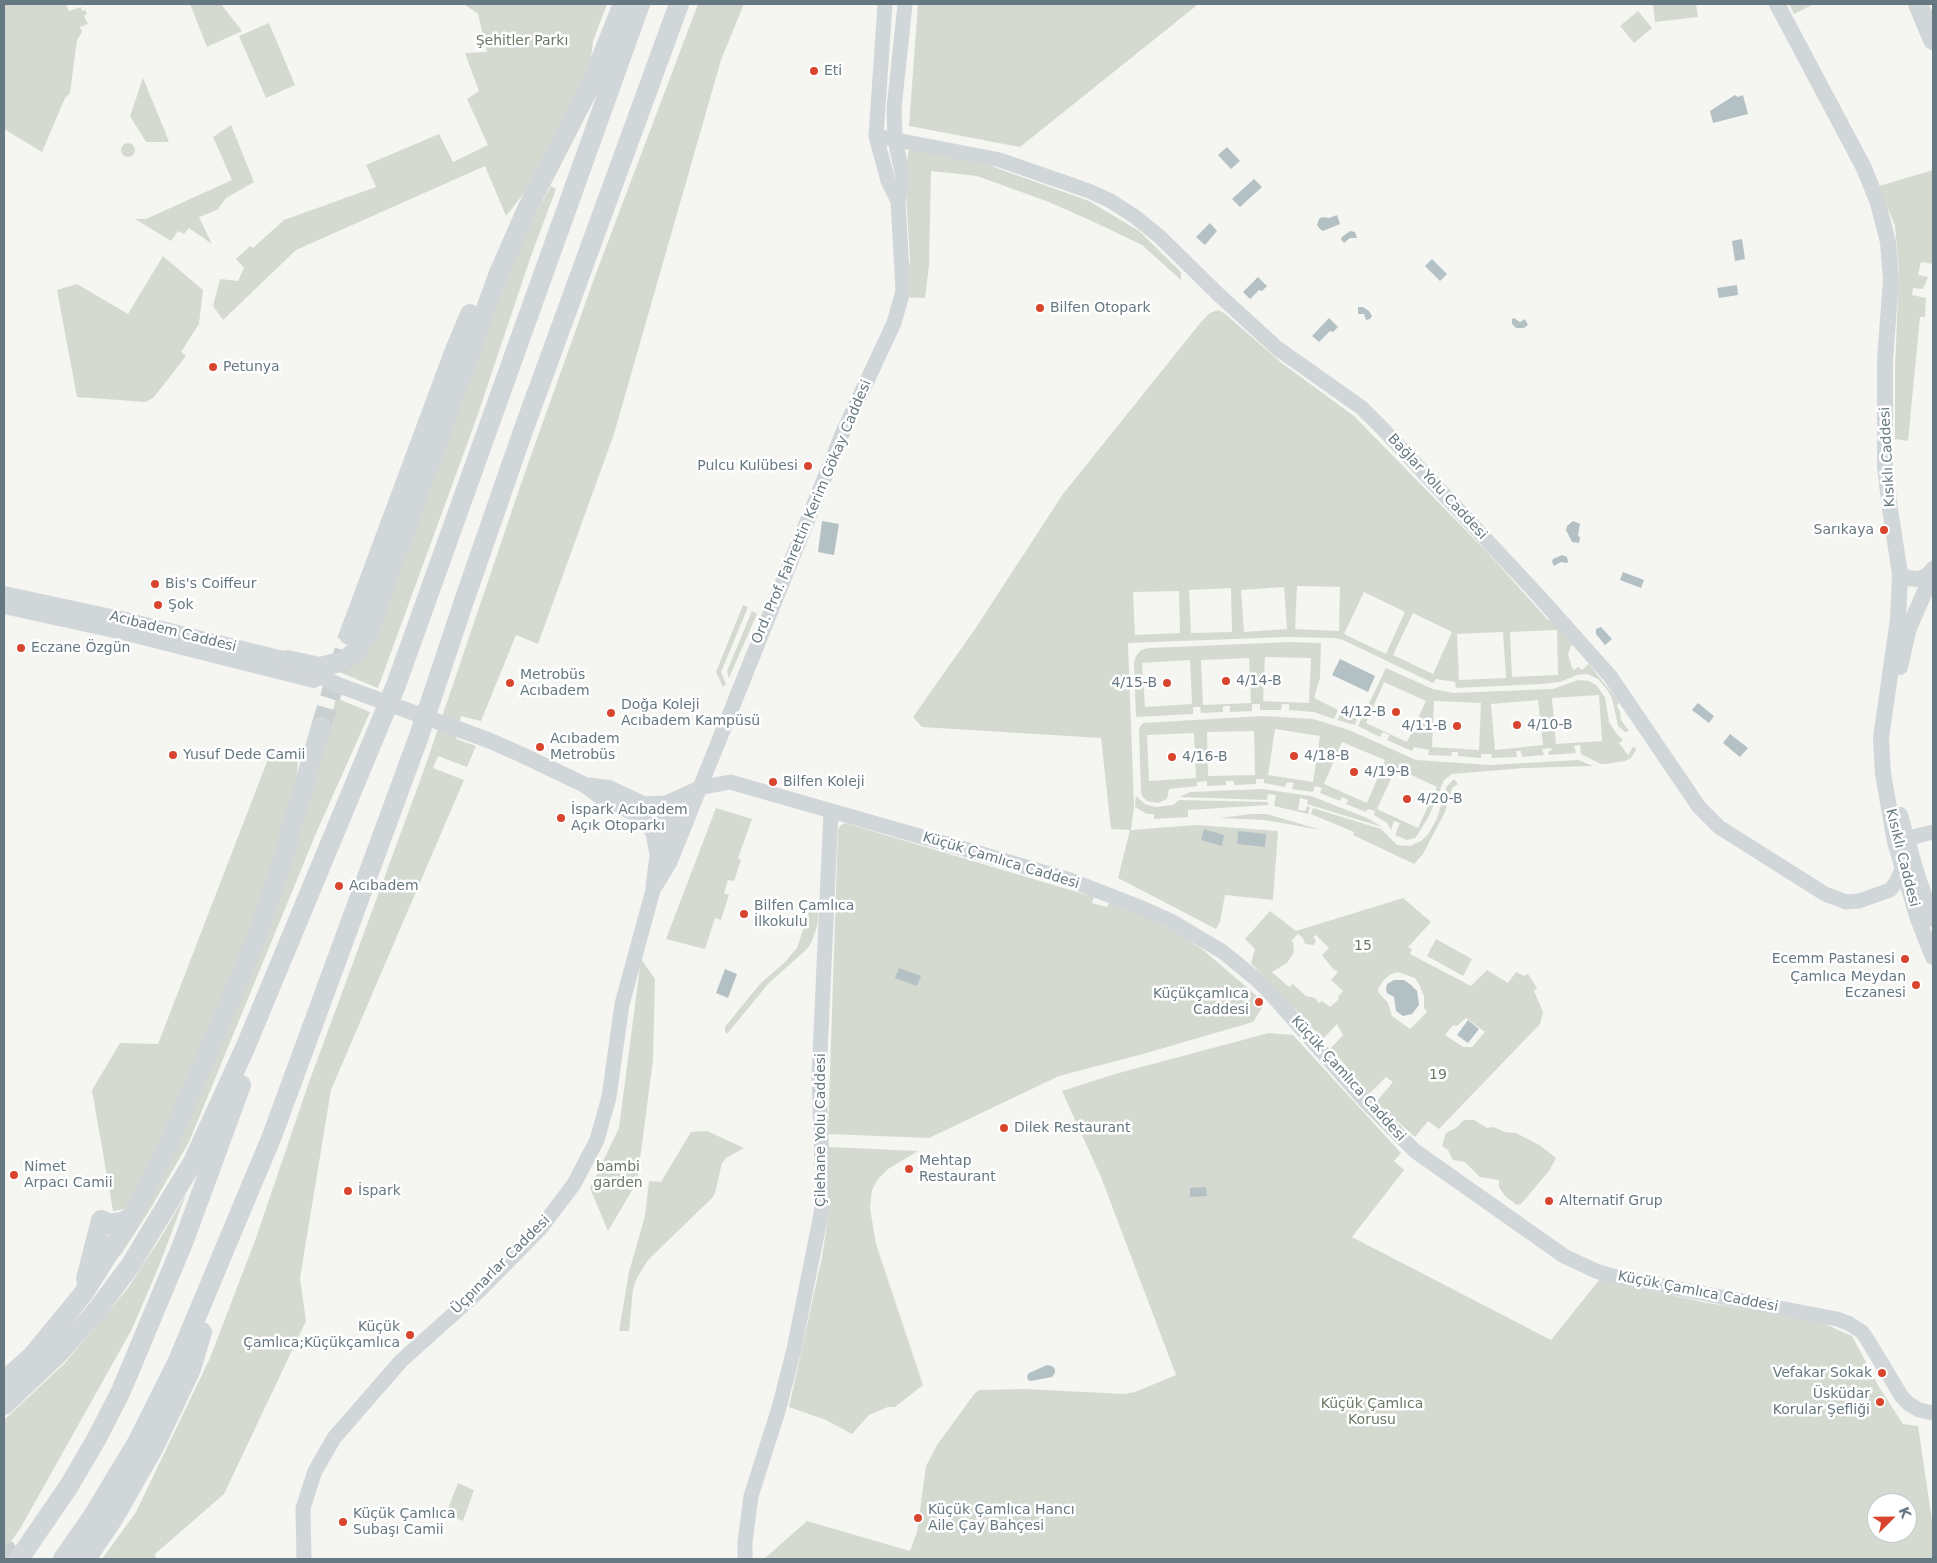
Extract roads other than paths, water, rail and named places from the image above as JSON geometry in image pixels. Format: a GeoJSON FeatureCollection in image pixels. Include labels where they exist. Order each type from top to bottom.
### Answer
{"type":"FeatureCollection","features":[{"type":"Feature","properties":{"kind":"highway"},"geometry":{"type":"LineString","coordinates":[[349,635],[455,350],[474,304],[527,209],[591,84],[623,4]]}},
{"type":"Feature","properties":{"kind":"highway"},"geometry":{"type":"LineString","coordinates":[[4,1405],[59,1353],[97,1310],[130,1266],[193,1162],[245,1048],[396,685],[640,4]]}},
{"type":"Feature","properties":{"kind":"highway"},"geometry":{"type":"LineString","coordinates":[[64,1559],[137,1444],[177,1363],[272,1136],[419,736],[523,431],[679,4]]}},
{"type":"Feature","properties":{"kind":"highway"},"geometry":{"type":"LineString","coordinates":[[1918,4],[1933,40]]}},
{"type":"Feature","properties":{"kind":"highway"},"geometry":{"type":"LineString","coordinates":[[287,660],[320,667],[344,661],[356,651],[366,638],[492,291],[527,209]]}},
{"type":"Feature","properties":{"kind":"highway"},"geometry":{"type":"LineString","coordinates":[[4,1382],[32,1356],[83,1294],[131,1218],[168,1146],[251,951],[277,878],[321,727]]}},
{"type":"Feature","properties":{"kind":"highway"},"geometry":{"type":"LineString","coordinates":[[19,1559],[69,1486],[97,1438],[135,1358],[183,1243],[328,846]]}},
{"type":"Feature","properties":{"kind":"highway"},"geometry":{"type":"LineString","coordinates":[[86,1559],[154,1447],[191,1369],[232,1234]]}},
{"type":"Feature","properties":{"kind":"main road","name":"Kısıklı Caddesi"},"geometry":{"type":"LineString","coordinates":[[1777,4],[1864,168],[1878,203],[1888,242],[1891,279],[1885,368],[1885,466],[1900,574],[1898,619],[1881,738],[1884,774],[1901,840],[1933,918]]}},
{"type":"Feature","properties":{"kind":"main road"},"geometry":{"type":"LineString","coordinates":[[1900,574],[1907,578],[1918,579],[1927,576],[1933,569]]}},
{"type":"Feature","properties":{"kind":"main road"},"geometry":{"type":"LineString","coordinates":[[1901,840],[1900,816],[1894,780],[1892,730],[1901,660],[1909,628],[1933,573]]}},
{"type":"Feature","properties":{"kind":"main road","name":"Acıbadem Caddesi"},"geometry":{"type":"LineString","coordinates":[[4,594],[125,620],[287,660],[338,685],[520,754],[586,785],[601,797],[676,822]]}},
{"type":"Feature","properties":{"kind":"main road","name":"Acıbadem Caddesi"},"geometry":{"type":"LineString","coordinates":[[4,606],[123,632],[285,674],[338,685]]}},
{"type":"Feature","properties":{"kind":"main road","name":"Kısıklı Caddesi"},"geometry":{"type":"LineString","coordinates":[[1901,840],[1902,869],[1918,919],[1933,957]]}},
{"type":"Feature","properties":{"kind":"street","name":"Ord. Prof. Fahrettin Kerim Gökay Caddesi"},"geometry":{"type":"LineString","coordinates":[[884,4],[876,136],[888,181],[898,201]]}},
{"type":"Feature","properties":{"kind":"street","name":"Ord. Prof. Fahrettin Kerim Gökay Caddesi"},"geometry":{"type":"LineString","coordinates":[[676,822],[699,788],[843,432],[894,323],[903,291],[898,201],[903,178],[895,139],[894,109],[905,4]]}},
{"type":"Feature","properties":{"kind":"street"},"geometry":{"type":"LineString","coordinates":[[876,136],[895,139]]}},
{"type":"Feature","properties":{"kind":"street","name":"Bağlar Yolu Caddesi"},"geometry":{"type":"LineString","coordinates":[[895,139],[1000,160],[1089,191],[1109,200],[1134,216],[1160,237],[1277,348],[1362,408],[1381,427],[1536,592],[1610,676],[1699,807],[1719,827],[1825,894],[1846,902],[1859,901],[1890,890],[1902,869]]}},
{"type":"Feature","properties":{"kind":"street","name":"Küçük Çamlıca Caddesi"},"geometry":{"type":"LineString","coordinates":[[707,767],[720,772],[730,782]]}},
{"type":"Feature","properties":{"kind":"street","name":"Küçük Çamlıca Caddesi"},"geometry":{"type":"LineString","coordinates":[[641,810],[666,803],[699,788],[730,782],[1070,880],[1142,908],[1178,925],[1223,952],[1256,979],[1367,1103],[1415,1151],[1564,1256],[1612,1276],[1848,1322],[1868,1339],[1902,1397],[1919,1410],[1933,1413]]}},
{"type":"Feature","properties":{"kind":"street","name":"Acıbadem Caddesi"},"geometry":{"type":"LineString","coordinates":[[641,810],[653,833],[657,845],[657,856]]}},
{"type":"Feature","properties":{"kind":"street","name":"Çilehane Yolu Caddesi"},"geometry":{"type":"LineString","coordinates":[[744,1559],[751,1496],[779,1408],[794,1349],[819,1231],[823,1195],[820,1076],[831,810]]}},
{"type":"Feature","properties":{"kind":"street"},"geometry":{"type":"LineString","coordinates":[[653,890],[657,856],[676,822]]}},
{"type":"Feature","properties":{"kind":"street","name":"Üçpınarlar Caddesi"},"geometry":{"type":"LineString","coordinates":[[304,1559],[303,1508],[315,1470],[334,1438],[401,1362],[478,1292],[540,1229],[574,1184],[597,1140],[609,1097],[622,1004],[653,890],[670,862],[676,822]]}},
{"type":"Feature","properties":{"kind":"street"},"geometry":{"type":"LineString","coordinates":[[1901,840],[1933,832]]}},
{"type":"Feature","properties":{"kind":"tunnel"},"geometry":{"type":"LineString","coordinates":[[321,727],[349,635]]}},
{"type":"Feature","properties":{"kind":"tunnel"},"geometry":{"type":"LineString","coordinates":[[4,1547],[13,1559]]}},
{"type":"Feature","properties":{"kind":"place","name":"Eti"},"geometry":{"type":"Point","coordinates":[814,71]}},
{"type":"Feature","properties":{"kind":"place","name":"Bilfen Otopark"},"geometry":{"type":"Point","coordinates":[1040,308]}},
{"type":"Feature","properties":{"kind":"place","name":"Petunya"},"geometry":{"type":"Point","coordinates":[213,367]}},
{"type":"Feature","properties":{"kind":"place","name":"Pulcu Kulübesi"},"geometry":{"type":"Point","coordinates":[808,466]}},
{"type":"Feature","properties":{"kind":"place","name":"Sarıkaya"},"geometry":{"type":"Point","coordinates":[1884,530]}},
{"type":"Feature","properties":{"kind":"place","name":"Bis's Coiffeur"},"geometry":{"type":"Point","coordinates":[155,584]}},
{"type":"Feature","properties":{"kind":"place","name":"Şok"},"geometry":{"type":"Point","coordinates":[158,605]}},
{"type":"Feature","properties":{"kind":"place","name":"Eczane Özgün"},"geometry":{"type":"Point","coordinates":[21,648]}},
{"type":"Feature","properties":{"kind":"place","name":"4/14-B"},"geometry":{"type":"Point","coordinates":[1226,681]}},
{"type":"Feature","properties":{"kind":"place","name":"Metrobüs Acıbadem"},"geometry":{"type":"Point","coordinates":[510,683]}},
{"type":"Feature","properties":{"kind":"place","name":"4/15-B"},"geometry":{"type":"Point","coordinates":[1167,683]}},
{"type":"Feature","properties":{"kind":"place","name":"4/12-B"},"geometry":{"type":"Point","coordinates":[1396,712]}},
{"type":"Feature","properties":{"kind":"place","name":"Doğa Koleji Acıbadem Kampüsü"},"geometry":{"type":"Point","coordinates":[611,713]}},
{"type":"Feature","properties":{"kind":"place","name":"4/10-B"},"geometry":{"type":"Point","coordinates":[1517,725]}},
{"type":"Feature","properties":{"kind":"place","name":"4/11-B"},"geometry":{"type":"Point","coordinates":[1457,726]}},
{"type":"Feature","properties":{"kind":"place","name":"Acıbadem Metrobüs"},"geometry":{"type":"Point","coordinates":[540,747]}},
{"type":"Feature","properties":{"kind":"place","name":"Yusuf Dede Camii"},"geometry":{"type":"Point","coordinates":[173,755]}},
{"type":"Feature","properties":{"kind":"place","name":"4/18-B"},"geometry":{"type":"Point","coordinates":[1294,756]}},
{"type":"Feature","properties":{"kind":"place","name":"4/16-B"},"geometry":{"type":"Point","coordinates":[1172,757]}},
{"type":"Feature","properties":{"kind":"place","name":"4/19-B"},"geometry":{"type":"Point","coordinates":[1354,772]}},
{"type":"Feature","properties":{"kind":"place","name":"Bilfen Koleji"},"geometry":{"type":"Point","coordinates":[773,782]}},
{"type":"Feature","properties":{"kind":"place","name":"4/20-B"},"geometry":{"type":"Point","coordinates":[1407,799]}},
{"type":"Feature","properties":{"kind":"place","name":"İspark Acıbadem Açık Otoparkı"},"geometry":{"type":"Point","coordinates":[561,818]}},
{"type":"Feature","properties":{"kind":"place","name":"Acıbadem"},"geometry":{"type":"Point","coordinates":[339,886]}},
{"type":"Feature","properties":{"kind":"place","name":"Bilfen Çamlıca İlkokulu"},"geometry":{"type":"Point","coordinates":[744,914]}},
{"type":"Feature","properties":{"kind":"place","name":"Ecemm Pastanesi"},"geometry":{"type":"Point","coordinates":[1905,959]}},
{"type":"Feature","properties":{"kind":"place","name":"Çamlıca Meydan Eczanesi"},"geometry":{"type":"Point","coordinates":[1916,985]}},
{"type":"Feature","properties":{"kind":"place","name":"Küçükçamlıca Caddesi"},"geometry":{"type":"Point","coordinates":[1259,1002]}},
{"type":"Feature","properties":{"kind":"place","name":"Dilek Restaurant"},"geometry":{"type":"Point","coordinates":[1004,1128]}},
{"type":"Feature","properties":{"kind":"place","name":"Mehtap Restaurant"},"geometry":{"type":"Point","coordinates":[909,1169]}},
{"type":"Feature","properties":{"kind":"place","name":"Nimet Arpacı Camii"},"geometry":{"type":"Point","coordinates":[14,1175]}},
{"type":"Feature","properties":{"kind":"place","name":"İspark"},"geometry":{"type":"Point","coordinates":[348,1191]}},
{"type":"Feature","properties":{"kind":"place","name":"Alternatif Grup"},"geometry":{"type":"Point","coordinates":[1549,1201]}},
{"type":"Feature","properties":{"kind":"place","name":"Küçük Çamlıca;Küçükçamlıca"},"geometry":{"type":"Point","coordinates":[410,1335]}},
{"type":"Feature","properties":{"kind":"place","name":"Vefakar Sokak"},"geometry":{"type":"Point","coordinates":[1882,1373]}},
{"type":"Feature","properties":{"kind":"place","name":"Üsküdar Korular Şefliği"},"geometry":{"type":"Point","coordinates":[1880,1402]}},
{"type":"Feature","properties":{"kind":"place","name":"Küçük Çamlıca Hancı Aile Çay Bahçesi"},"geometry":{"type":"Point","coordinates":[918,1518]}},
{"type":"Feature","properties":{"kind":"place","name":"Küçük Çamlıca Subaşı Camii"},"geometry":{"type":"Point","coordinates":[343,1522]}},
{"type":"Feature","properties":{"kind":"park label","name":"Şehitler Parkı"},"geometry":{"type":"Point","coordinates":[522,41]}},
{"type":"Feature","properties":{"kind":"park label","name":"15"},"geometry":{"type":"Point","coordinates":[1363,946]}},
{"type":"Feature","properties":{"kind":"park label","name":"19"},"geometry":{"type":"Point","coordinates":[1438,1075]}},
{"type":"Feature","properties":{"kind":"park label","name":"bambi garden"},"geometry":{"type":"Point","coordinates":[618,1176]}},
{"type":"Feature","properties":{"kind":"park label","name":"Küçük Çamlıca Korusu"},"geometry":{"type":"Point","coordinates":[1372,1412]}}]}
